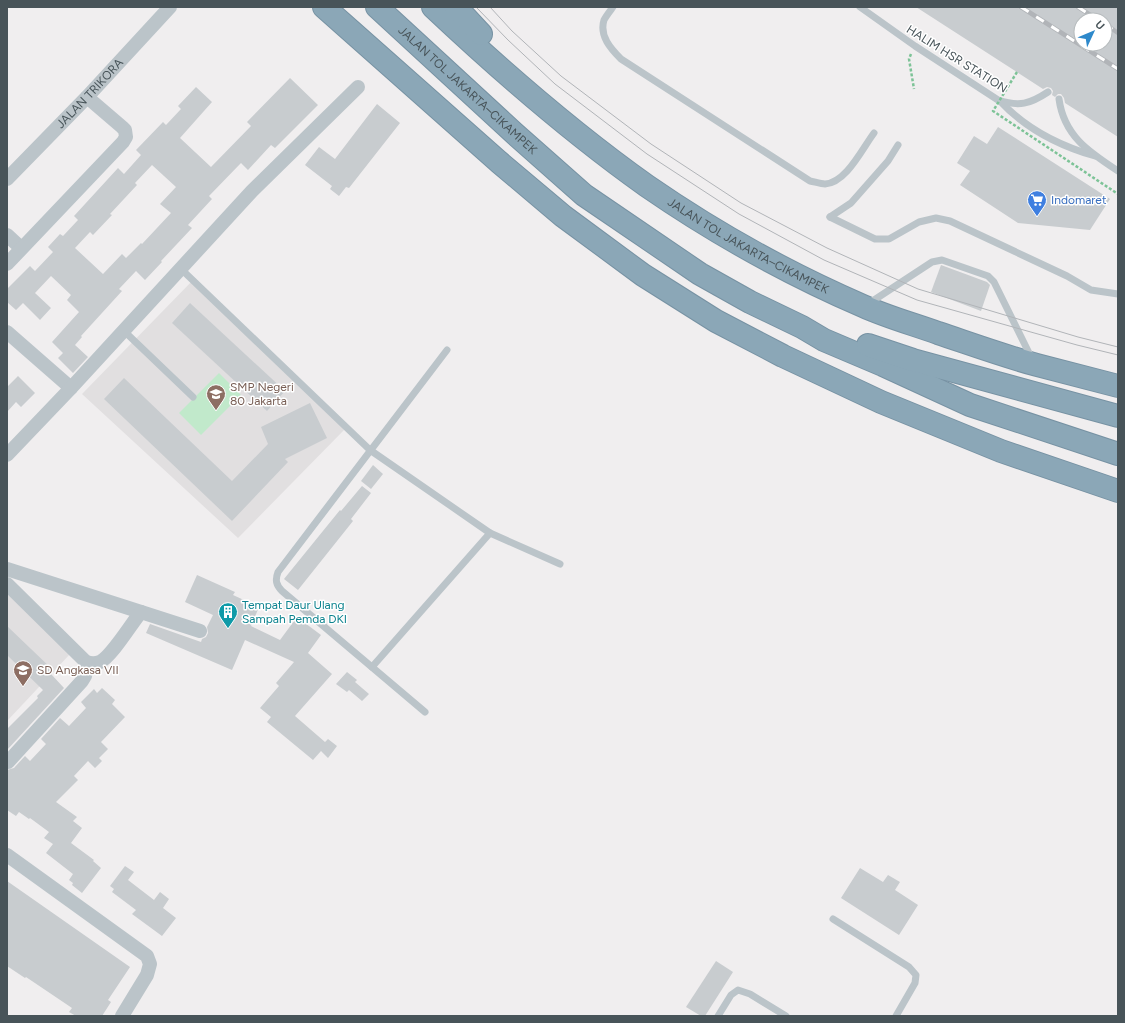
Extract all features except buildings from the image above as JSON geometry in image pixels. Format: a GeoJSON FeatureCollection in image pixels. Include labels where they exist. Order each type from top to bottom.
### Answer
{"type":"FeatureCollection","features":[{"type":"Feature","properties":{"kind":"highway"},"geometry":{"type":"LineString","coordinates":[[324,7],[498,162],[563,216],[643,275],[716,321],[783,356],[881,402],[1001,451],[1118,491]]}},
{"type":"Feature","properties":{"kind":"highway","name":"JALAN TOL JAKARTA–CIKAMPEK"},"geometry":{"type":"LineString","coordinates":[[377,7],[584,195],[700,274],[750,302],[802,327],[824,340],[970,405],[1118,454]]}},
{"type":"Feature","properties":{"kind":"highway","name":"JALAN TOL JAKARTA–CIKAMPEK"},"geometry":{"type":"LineString","coordinates":[[433,7],[479,51],[561,120],[647,186],[709,226],[796,275],[865,307],[901,320],[1035,365],[1118,386]]}},
{"type":"Feature","properties":{"kind":"highway"},"geometry":{"type":"LineString","coordinates":[[456,7],[561,120]]}},
{"type":"Feature","properties":{"kind":"highway","name":"JALAN TOL JAKARTA–CIKAMPEK"},"geometry":{"type":"LineString","coordinates":[[802,327],[827,332],[913,360],[1118,416]]}},
{"type":"Feature","properties":{"kind":"street","name":"JALAN TRIKORA"},"geometry":{"type":"LineString","coordinates":[[7,179],[87,97],[170,7]]}},
{"type":"Feature","properties":{"kind":"street"},"geometry":{"type":"LineString","coordinates":[[7,455],[71,388],[123,329],[252,190],[358,87]]}},
{"type":"Feature","properties":{"kind":"street"},"geometry":{"type":"LineString","coordinates":[[7,264],[123,142],[126,137],[125,130],[87,97]]}},
{"type":"Feature","properties":{"kind":"street"},"geometry":{"type":"LineString","coordinates":[[7,235],[21,248]]}},
{"type":"Feature","properties":{"kind":"street"},"geometry":{"type":"LineString","coordinates":[[7,332],[71,388]]}},
{"type":"Feature","properties":{"kind":"street"},"geometry":{"type":"LineString","coordinates":[[7,569],[200,631]]}},
{"type":"Feature","properties":{"kind":"street"},"geometry":{"type":"LineString","coordinates":[[7,584],[88,663],[96,663],[105,658],[141,612]]}},
{"type":"Feature","properties":{"kind":"street"},"geometry":{"type":"LineString","coordinates":[[8,762],[82,681],[85,676],[88,663]]}},
{"type":"Feature","properties":{"kind":"street"},"geometry":{"type":"LineString","coordinates":[[7,855],[147,956],[150,964],[148,975],[122,1016]]}},
{"type":"Feature","properties":{"kind":"lane"},"geometry":{"type":"LineString","coordinates":[[613,7],[604,21],[604,34],[610,48],[621,59],[810,181],[825,184],[838,181],[848,172],[874,133]]}},
{"type":"Feature","properties":{"kind":"lane","name":"HALIM HSR STATION"},"geometry":{"type":"LineString","coordinates":[[860,7],[915,46],[998,100],[1019,104],[1032,101],[1048,92]]}},
{"type":"Feature","properties":{"kind":"lane"},"geometry":{"type":"LineString","coordinates":[[1059,99],[1062,116],[1080,143],[1095,156],[1118,171]]}},
{"type":"Feature","properties":{"kind":"lane"},"geometry":{"type":"LineString","coordinates":[[998,100],[1012,114],[1048,137],[1076,151],[1095,156]]}},
{"type":"Feature","properties":{"kind":"lane"},"geometry":{"type":"LineString","coordinates":[[898,145],[888,161],[851,203],[830,217],[875,239],[888,239],[919,222],[936,218],[950,221],[1067,276],[1091,290],[1118,294]]}},
{"type":"Feature","properties":{"kind":"lane"},"geometry":{"type":"LineString","coordinates":[[865,307],[932,262],[942,260],[988,276],[994,282],[1035,365]]}},
{"type":"Feature","properties":{"kind":"lane"},"geometry":{"type":"LineString","coordinates":[[180,268],[370,450],[427,491],[490,532],[560,564]]}},
{"type":"Feature","properties":{"kind":"lane"},"geometry":{"type":"LineString","coordinates":[[123,329],[193,397]]}},
{"type":"Feature","properties":{"kind":"lane"},"geometry":{"type":"LineString","coordinates":[[425,712],[282,591],[276,584],[276,580],[278,572],[447,350]]}},
{"type":"Feature","properties":{"kind":"lane"},"geometry":{"type":"LineString","coordinates":[[372,667],[490,532]]}},
{"type":"Feature","properties":{"kind":"lane"},"geometry":{"type":"LineString","coordinates":[[833,919],[909,967],[916,975],[915,983],[896,1016]]}},
{"type":"Feature","properties":{"kind":"lane"},"geometry":{"type":"LineString","coordinates":[[718,1016],[731,995],[738,990],[750,994],[786,1016]]}},
{"type":"Feature","properties":{"kind":"path"},"geometry":{"type":"LineString","coordinates":[[914,89],[909,59],[915,46]]}},
{"type":"Feature","properties":{"kind":"path"},"geometry":{"type":"LineString","coordinates":[[1017,72],[993,111],[1118,194]]}},
{"type":"Feature","properties":{"kind":"shaded area","name":"SMP Negeri 80 Jakarta"},"geometry":{"type":"Polygon","coordinates":[[[195,278],[346,428],[238,538],[82,394],[195,278]]]}},
{"type":"Feature","properties":{"kind":"shaded area","name":"SD Angkasa VII"},"geometry":{"type":"Polygon","coordinates":[[[7,591],[70,654],[7,721],[7,591]]]}},
{"type":"Feature","properties":{"kind":"green space"},"geometry":{"type":"Polygon","coordinates":[[[219,373],[241,395],[201,435],[179,413],[219,373]]]}},
{"type":"Feature","properties":{"kind":"tram line"},"geometry":{"type":"LineString","coordinates":[[476,7],[508,40],[555,84],[647,154],[739,214],[824,260],[917,300],[1118,355]]}},
{"type":"Feature","properties":{"kind":"tram line"},"geometry":{"type":"LineString","coordinates":[[490,7],[512,31],[561,76],[651,144],[741,203],[827,248],[918,289],[1078,337],[1118,347]]}},
{"type":"Feature","properties":{"kind":"railway"},"geometry":{"type":"LineString","coordinates":[[1021,7],[1118,69]]}},
{"type":"Feature","properties":{"kind":"railway"},"geometry":{"type":"LineString","coordinates":[[1078,7],[1086,12]]}},
{"type":"Feature","properties":{"kind":"railway"},"geometry":{"type":"LineString","coordinates":[[1113,30],[1118,33]]}},
{"type":"Feature","properties":{"kind":"place","name":"Indomaret"},"geometry":{"type":"Point","coordinates":[1037,217]}},
{"type":"Feature","properties":{"kind":"place","name":"SMP Negeri 80 Jakarta"},"geometry":{"type":"Point","coordinates":[216,411]}},
{"type":"Feature","properties":{"kind":"place","name":"Tempat Daur Ulang Sampah Pemda DKI"},"geometry":{"type":"Point","coordinates":[228,629]}},
{"type":"Feature","properties":{"kind":"place","name":"SD Angkasa VII"},"geometry":{"type":"Point","coordinates":[23,687]}}]}
